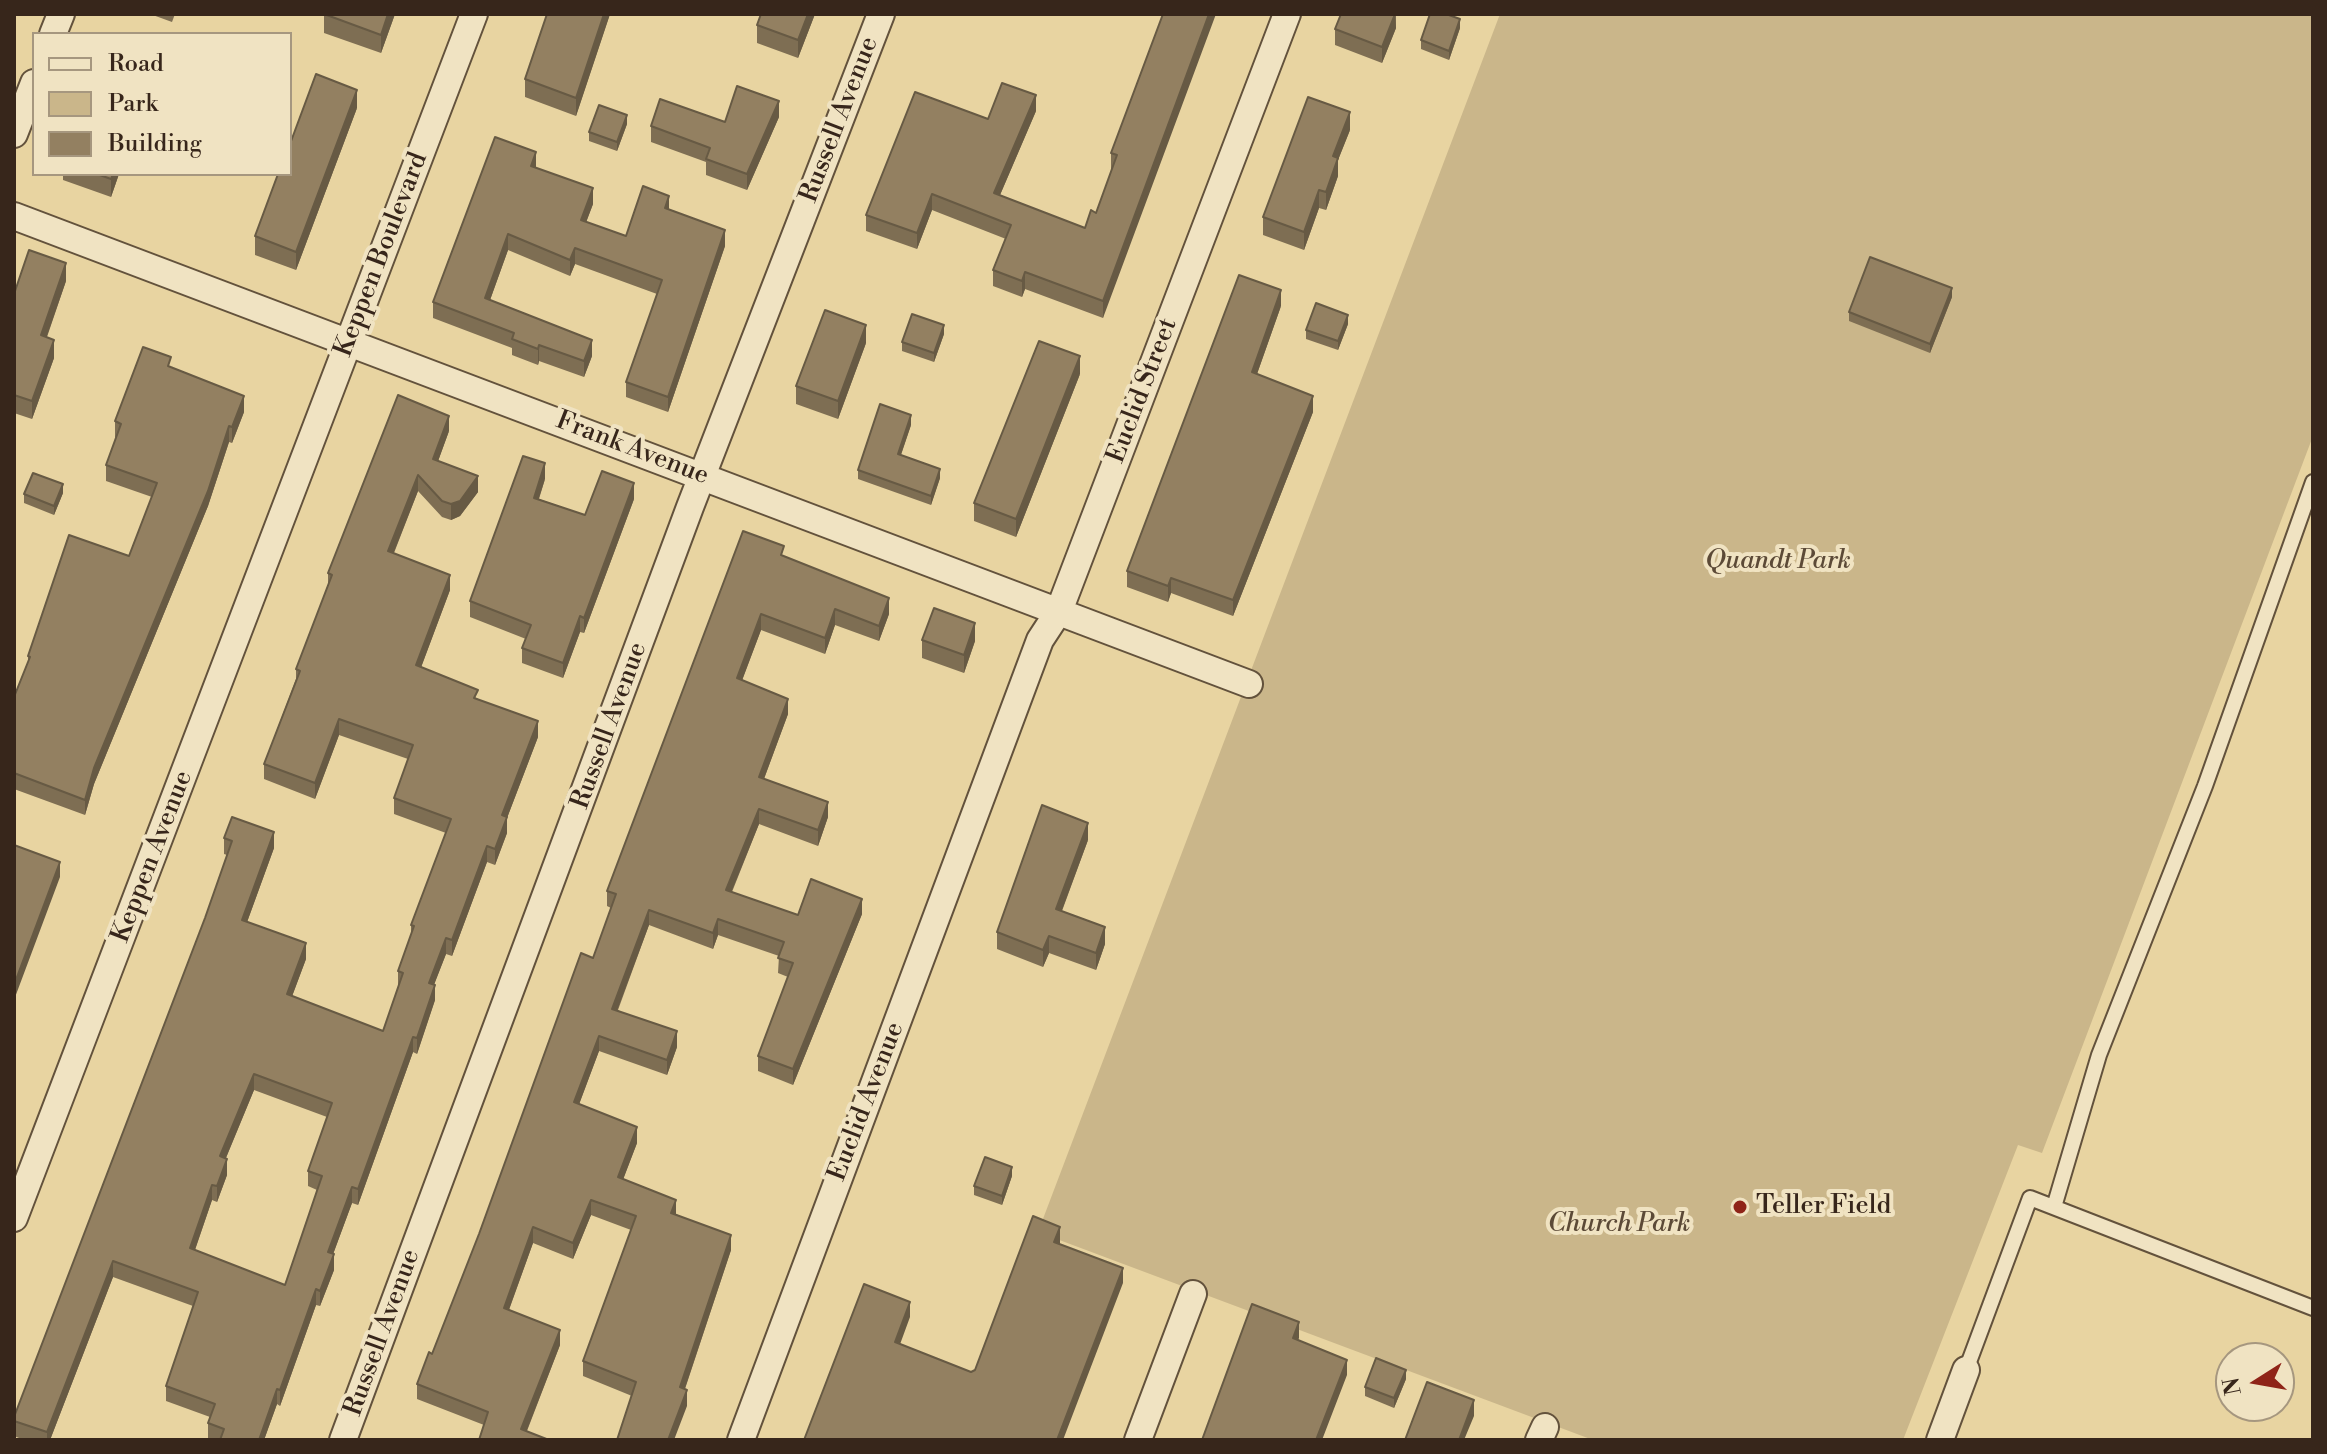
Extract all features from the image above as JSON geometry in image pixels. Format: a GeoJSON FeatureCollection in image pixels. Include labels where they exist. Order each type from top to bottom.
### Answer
{"type":"FeatureCollection","features":[{"type":"Feature","properties":{"kind":"street","name":"Keppen Boulevard"},"geometry":{"type":"LineString","coordinates":[[291,497],[474,14]]}},
{"type":"Feature","properties":{"kind":"street","name":"Russell Avenue"},"geometry":{"type":"LineString","coordinates":[[343,1440],[703,477],[881,14]]}},
{"type":"Feature","properties":{"kind":"street","name":"Euclid Street"},"geometry":{"type":"LineString","coordinates":[[994,764],[1040,640],[1059,611],[1287,14]]}},
{"type":"Feature","properties":{"kind":"street"},"geometry":{"type":"LineString","coordinates":[[14,134],[32,88]]}},
{"type":"Feature","properties":{"kind":"street","name":"Frank Avenue"},"geometry":{"type":"LineString","coordinates":[[14,216],[1258,687]]}},
{"type":"Feature","properties":{"kind":"street","name":"Keppen Avenue"},"geometry":{"type":"LineString","coordinates":[[14,1218],[291,497]]}},
{"type":"Feature","properties":{"kind":"street","name":"Euclid Avenue"},"geometry":{"type":"LineString","coordinates":[[741,1440],[994,764]]}},
{"type":"Feature","properties":{"kind":"street"},"geometry":{"type":"LineString","coordinates":[[1138,1440],[1193,1294]]}},
{"type":"Feature","properties":{"kind":"street"},"geometry":{"type":"LineString","coordinates":[[1940,1440],[1966,1370]]}},
{"type":"Feature","properties":{"kind":"lane"},"geometry":{"type":"LineString","coordinates":[[2054,1207],[2099,1055],[2205,786],[2313,482]]}},
{"type":"Feature","properties":{"kind":"lane"},"geometry":{"type":"LineString","coordinates":[[1966,1370],[2030,1198],[2313,1308]]}},
{"type":"Feature","properties":{"kind":"green space","name":"Quandt Park"},"geometry":{"type":"Polygon","coordinates":[[[1500,14],[2313,14],[2313,436],[2042,1153],[2018,1145],[1903,1440],[1593,1440],[1038,1232],[1500,14]]]}},
{"type":"Feature","properties":{"kind":"building"},"geometry":{"type":"Polygon","coordinates":[[[324,14],[388,14],[381,35],[324,14]]]}},
{"type":"Feature","properties":{"kind":"building"},"geometry":{"type":"Polygon","coordinates":[[[547,14],[604,14],[576,98],[525,79],[547,14]]]}},
{"type":"Feature","properties":{"kind":"building"},"geometry":{"type":"Polygon","coordinates":[[[761,14],[808,14],[798,40],[757,25],[761,14]]]}},
{"type":"Feature","properties":{"kind":"building"},"geometry":{"type":"Polygon","coordinates":[[[1163,14],[1209,14],[1103,301],[1025,272],[1022,281],[993,270],[1011,225],[932,194],[917,233],[866,215],[915,92],[988,119],[1002,83],[1036,95],[994,193],[1085,228],[1091,210],[1096,213],[1117,155],[1111,153],[1163,14]]]}},
{"type":"Feature","properties":{"kind":"building"},"geometry":{"type":"Polygon","coordinates":[[[1341,14],[1395,14],[1382,47],[1335,29],[1341,14]]]}},
{"type":"Feature","properties":{"kind":"building"},"geometry":{"type":"Polygon","coordinates":[[[1430,14],[1446,14],[1460,19],[1449,51],[1421,40],[1430,14]]]}},
{"type":"Feature","properties":{"kind":"building"},"geometry":{"type":"Polygon","coordinates":[[[316,74],[357,90],[296,252],[255,236],[277,176],[292,176],[292,139],[316,74]]]}},
{"type":"Feature","properties":{"kind":"building"},"geometry":{"type":"Polygon","coordinates":[[[737,86],[779,101],[747,174],[706,159],[710,148],[651,126],[660,99],[725,122],[737,86]]]}},
{"type":"Feature","properties":{"kind":"building"},"geometry":{"type":"Polygon","coordinates":[[[1308,97],[1350,112],[1333,156],[1338,158],[1326,192],[1319,190],[1304,232],[1263,217],[1308,97]]]}},
{"type":"Feature","properties":{"kind":"building"},"geometry":{"type":"Polygon","coordinates":[[[599,105],[627,115],[617,142],[589,132],[599,105]]]}},
{"type":"Feature","properties":{"kind":"building"},"geometry":{"type":"Polygon","coordinates":[[[495,137],[536,152],[531,166],[593,188],[581,220],[626,236],[643,186],[669,196],[665,208],[725,230],[668,397],[626,382],[662,280],[575,248],[570,260],[508,234],[485,298],[592,340],[584,361],[512,339],[514,333],[433,302],[495,137]]]}},
{"type":"Feature","properties":{"kind":"building"},"geometry":{"type":"Polygon","coordinates":[[[29,250],[66,263],[41,335],[54,340],[32,401],[14,395],[14,294],[29,250]]]}},
{"type":"Feature","properties":{"kind":"building"},"geometry":{"type":"Polygon","coordinates":[[[1870,257],[1952,288],[1930,344],[1849,312],[1870,257]]]}},
{"type":"Feature","properties":{"kind":"building"},"geometry":{"type":"Polygon","coordinates":[[[1239,275],[1281,290],[1252,372],[1313,396],[1233,600],[1171,578],[1168,586],[1127,571],[1239,275]]]}},
{"type":"Feature","properties":{"kind":"building"},"geometry":{"type":"Polygon","coordinates":[[[1316,303],[1348,315],[1338,341],[1306,330],[1316,303]]]}},
{"type":"Feature","properties":{"kind":"building"},"geometry":{"type":"Polygon","coordinates":[[[825,310],[866,325],[838,401],[796,386],[825,310]]]}},
{"type":"Feature","properties":{"kind":"building"},"geometry":{"type":"Polygon","coordinates":[[[912,314],[944,325],[934,353],[902,342],[912,314]]]}},
{"type":"Feature","properties":{"kind":"building"},"geometry":{"type":"Polygon","coordinates":[[[1039,341],[1080,356],[1016,519],[974,503],[1039,341]]]}},
{"type":"Feature","properties":{"kind":"building"},"geometry":{"type":"Polygon","coordinates":[[[143,347],[171,357],[168,366],[244,396],[232,427],[229,426],[208,491],[94,768],[85,800],[14,773],[14,697],[69,535],[129,556],[157,483],[106,465],[121,424],[115,421],[143,347]]]}},
{"type":"Feature","properties":{"kind":"building"},"geometry":{"type":"Polygon","coordinates":[[[398,395],[449,416],[433,459],[478,476],[460,501],[451,504],[442,501],[418,475],[388,551],[450,575],[416,665],[478,690],[474,698],[538,721],[502,815],[507,817],[495,849],[487,846],[452,940],[446,938],[429,983],[435,985],[417,1038],[413,1037],[358,1189],[352,1187],[328,1252],[334,1254],[320,1291],[316,1289],[259,1440],[220,1440],[224,1429],[208,1423],[215,1404],[166,1386],[198,1292],[113,1261],[47,1432],[14,1421],[205,918],[232,841],[224,838],[232,817],[274,832],[242,920],[306,943],[287,994],[383,1031],[403,973],[398,971],[414,926],[411,925],[451,819],[394,798],[413,745],[339,719],[315,783],[264,764],[300,671],[296,669],[332,575],[328,573],[398,395]],[[254,1074],[220,1156],[227,1159],[217,1186],[212,1185],[190,1248],[285,1285],[322,1176],[308,1171],[332,1103],[254,1074]]]}},
{"type":"Feature","properties":{"kind":"building"},"geometry":{"type":"Polygon","coordinates":[[[880,404],[911,415],[898,454],[940,469],[931,496],[858,470],[880,404]]]}},
{"type":"Feature","properties":{"kind":"building"},"geometry":{"type":"Polygon","coordinates":[[[523,456],[545,463],[534,498],[585,515],[602,471],[634,483],[584,618],[580,616],[563,663],[522,648],[531,625],[470,601],[523,456]]]}},
{"type":"Feature","properties":{"kind":"building"},"geometry":{"type":"Polygon","coordinates":[[[33,473],[63,484],[54,506],[24,494],[33,473]]]}},
{"type":"Feature","properties":{"kind":"building"},"geometry":{"type":"Polygon","coordinates":[[[743,531],[784,546],[781,555],[889,598],[879,626],[835,609],[825,638],[761,614],[737,678],[788,699],[759,777],[828,802],[818,830],[759,809],[726,890],[798,915],[811,879],[862,899],[793,1069],[758,1056],[793,963],[778,958],[784,942],[718,919],[713,933],[649,910],[612,1009],[677,1031],[667,1060],[599,1036],[574,1102],[637,1127],[618,1177],[676,1200],[671,1213],[731,1235],[680,1387],[687,1390],[668,1440],[617,1440],[636,1382],[583,1361],[636,1216],[591,1200],[573,1243],[533,1227],[504,1308],[560,1330],[521,1429],[549,1440],[479,1440],[488,1412],[417,1384],[429,1352],[432,1354],[479,1234],[581,953],[593,958],[616,894],[607,891],[743,531]]]}},
{"type":"Feature","properties":{"kind":"building"},"geometry":{"type":"Polygon","coordinates":[[[934,608],[975,623],[964,655],[922,640],[934,608]]]}},
{"type":"Feature","properties":{"kind":"building"},"geometry":{"type":"Polygon","coordinates":[[[1042,805],[1088,823],[1056,909],[1105,927],[1096,953],[1049,936],[1043,950],[997,932],[1042,805]]]}},
{"type":"Feature","properties":{"kind":"building"},"geometry":{"type":"Polygon","coordinates":[[[14,845],[60,862],[14,985],[14,845]]]}},
{"type":"Feature","properties":{"kind":"building"},"geometry":{"type":"Polygon","coordinates":[[[985,1157],[1012,1167],[1002,1196],[974,1186],[985,1157]]]}},
{"type":"Feature","properties":{"kind":"building"},"geometry":{"type":"Polygon","coordinates":[[[1033,1216],[1060,1227],[1054,1242],[1123,1268],[1057,1440],[804,1440],[864,1284],[910,1302],[895,1342],[971,1372],[975,1370],[1033,1216]]]}},
{"type":"Feature","properties":{"kind":"building"},"geometry":{"type":"Polygon","coordinates":[[[1252,1304],[1299,1322],[1293,1338],[1347,1360],[1316,1440],[1202,1440],[1252,1304]]]}},
{"type":"Feature","properties":{"kind":"building"},"geometry":{"type":"Polygon","coordinates":[[[1376,1358],[1406,1370],[1394,1398],[1365,1387],[1376,1358]]]}},
{"type":"Feature","properties":{"kind":"building"},"geometry":{"type":"Polygon","coordinates":[[[1427,1382],[1474,1400],[1459,1440],[1405,1440],[1427,1382]]]}},
{"type":"Feature","properties":{"kind":"place","name":"Teller Field"},"geometry":{"type":"Point","coordinates":[1740,1207]}},
{"type":"Feature","properties":{"kind":"park label","name":"Church Park"},"geometry":{"type":"Point","coordinates":[1619,1225]}}]}
